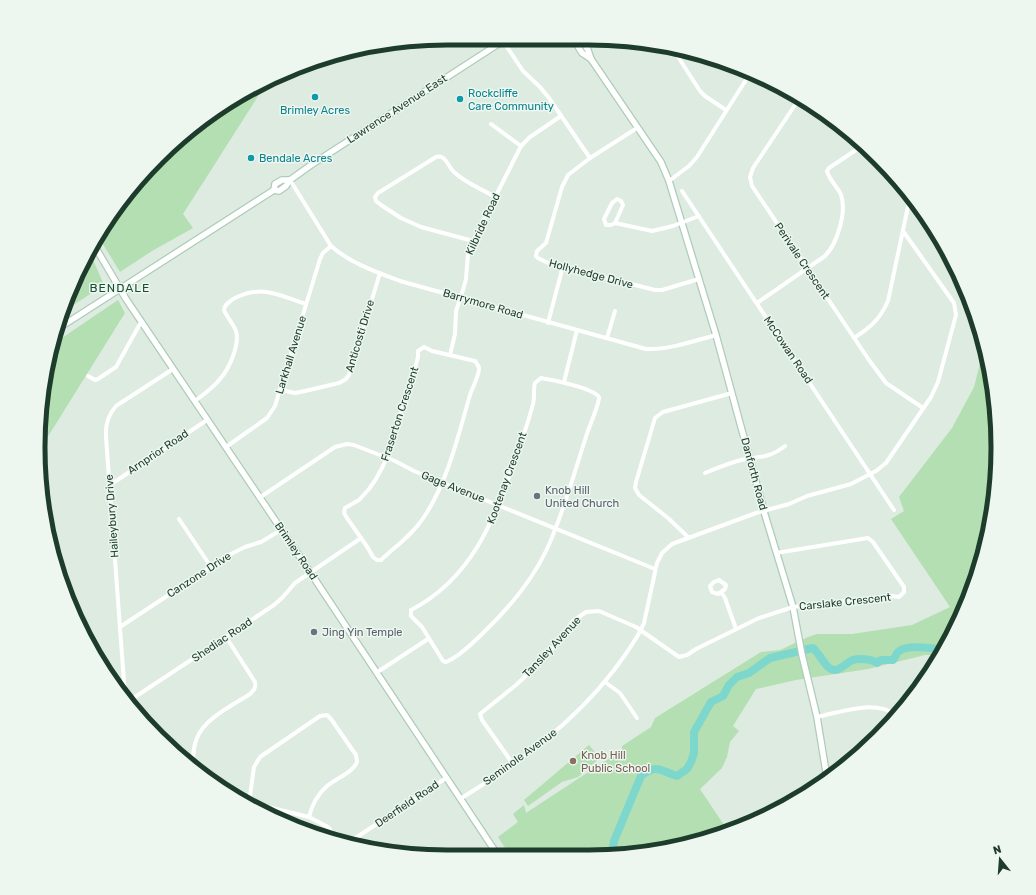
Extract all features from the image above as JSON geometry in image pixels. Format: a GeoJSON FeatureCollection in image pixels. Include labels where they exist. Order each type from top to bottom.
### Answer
{"type":"FeatureCollection","features":[{"type":"Feature","properties":{"kind":"main road","name":"Lawrence Avenue East"},"geometry":{"type":"LineString","coordinates":[[64,325],[274,190],[276,184],[282,180],[290,180],[496,45]]}},
{"type":"Feature","properties":{"kind":"main road"},"geometry":{"type":"LineString","coordinates":[[577,45],[582,53],[591,60]]}},
{"type":"Feature","properties":{"kind":"main road"},"geometry":{"type":"LineString","coordinates":[[585,45],[591,60],[637,128]]}},
{"type":"Feature","properties":{"kind":"main road","name":"Danforth Road"},"geometry":{"type":"LineString","coordinates":[[637,128],[661,162],[667,174],[716,335],[764,511],[793,607],[802,655],[817,717],[826,772]]}},
{"type":"Feature","properties":{"kind":"main road","name":"Brimley Road"},"geometry":{"type":"LineString","coordinates":[[97,250],[141,322],[310,572],[494,850]]}},
{"type":"Feature","properties":{"kind":"street"},"geometry":{"type":"LineString","coordinates":[[507,45],[523,71],[545,93],[590,158]]}},
{"type":"Feature","properties":{"kind":"street"},"geometry":{"type":"LineString","coordinates":[[677,55],[700,91],[726,110]]}},
{"type":"Feature","properties":{"kind":"street"},"geometry":{"type":"LineString","coordinates":[[669,181],[690,165],[697,157],[747,78]]}},
{"type":"Feature","properties":{"kind":"street","name":"Perivale Crescent"},"geometry":{"type":"LineString","coordinates":[[797,104],[753,168],[750,177],[752,186],[886,383],[923,408]]}},
{"type":"Feature","properties":{"kind":"street","name":"Kilbride Road"},"geometry":{"type":"LineString","coordinates":[[450,355],[455,334],[456,311],[466,279],[468,254],[473,241],[521,146],[530,137],[561,116]]}},
{"type":"Feature","properties":{"kind":"street"},"geometry":{"type":"LineString","coordinates":[[491,124],[521,146]]}},
{"type":"Feature","properties":{"kind":"street","name":"Hollyhedge Drive"},"geometry":{"type":"LineString","coordinates":[[637,128],[590,158],[572,172],[564,181],[546,243],[537,251],[536,256],[541,260],[655,290],[662,290],[699,279]]}},
{"type":"Feature","properties":{"kind":"street"},"geometry":{"type":"LineString","coordinates":[[757,303],[808,269],[825,256],[833,247],[841,221],[841,196],[827,171],[829,168],[858,149]]}},
{"type":"Feature","properties":{"kind":"street"},"geometry":{"type":"LineString","coordinates":[[473,241],[421,227],[401,218],[381,205],[376,201],[375,197],[378,193],[436,156],[440,156],[446,160],[450,168],[458,176],[495,198]]}},
{"type":"Feature","properties":{"kind":"street","name":"Barrymore Road"},"geometry":{"type":"LineString","coordinates":[[290,180],[331,246],[347,258],[380,273],[417,286],[646,349],[680,345],[716,335]]}},
{"type":"Feature","properties":{"kind":"street","name":"McCowan Road"},"geometry":{"type":"LineString","coordinates":[[682,191],[894,510]]}},
{"type":"Feature","properties":{"kind":"street"},"geometry":{"type":"LineString","coordinates":[[615,223],[623,205],[621,201],[617,200],[612,203],[604,219],[606,225],[615,223],[652,232],[699,216]]}},
{"type":"Feature","properties":{"kind":"street"},"geometry":{"type":"LineString","coordinates":[[854,338],[871,326],[884,311],[888,301],[909,203]]}},
{"type":"Feature","properties":{"kind":"street","name":"Seminole Avenue"},"geometry":{"type":"LineString","coordinates":[[460,799],[545,741],[584,705],[605,682],[629,650],[644,623],[655,569],[659,558],[667,548],[688,537],[789,504],[807,496],[852,484],[886,463],[923,408],[938,382],[956,319],[954,303],[903,231]]}},
{"type":"Feature","properties":{"kind":"street","name":"Larkhall Avenue"},"geometry":{"type":"LineString","coordinates":[[226,447],[267,418],[275,406],[320,259],[331,246]]}},
{"type":"Feature","properties":{"kind":"street"},"geometry":{"type":"LineString","coordinates":[[548,322],[563,266]]}},
{"type":"Feature","properties":{"kind":"street","name":"Anticosti Drive"},"geometry":{"type":"LineString","coordinates":[[281,390],[295,393],[339,383],[346,379],[349,374],[380,273]]}},
{"type":"Feature","properties":{"kind":"street"},"geometry":{"type":"LineString","coordinates":[[194,401],[222,378],[234,354],[236,333],[225,311],[227,304],[251,291],[263,291],[306,304]]}},
{"type":"Feature","properties":{"kind":"street"},"geometry":{"type":"LineString","coordinates":[[607,338],[615,311]]}},
{"type":"Feature","properties":{"kind":"street"},"geometry":{"type":"LineString","coordinates":[[88,376],[95,380],[116,367],[141,322]]}},
{"type":"Feature","properties":{"kind":"street"},"geometry":{"type":"LineString","coordinates":[[564,382],[577,330]]}},
{"type":"Feature","properties":{"kind":"street","name":"Fraserton Crescent"},"geometry":{"type":"LineString","coordinates":[[443,482],[423,519],[412,533],[381,560],[377,560],[374,557],[344,513],[345,508],[359,500],[369,489],[387,458],[413,375],[418,357],[418,351],[424,347],[432,351],[450,355]]}},
{"type":"Feature","properties":{"kind":"street"},"geometry":{"type":"LineString","coordinates":[[443,482],[479,370],[475,361],[450,355]]}},
{"type":"Feature","properties":{"kind":"street","name":"Haileybury Drive"},"geometry":{"type":"LineString","coordinates":[[123,686],[106,428],[107,420],[110,413],[125,399],[173,369]]}},
{"type":"Feature","properties":{"kind":"street","name":"Kootenay Crescent"},"geometry":{"type":"LineString","coordinates":[[541,378],[564,382],[594,392],[600,400],[592,417],[566,500],[546,550],[519,594],[503,613],[478,638],[452,659],[446,662],[443,661],[428,639],[422,627],[411,616],[412,610],[441,589],[460,570],[473,554],[487,531],[499,505],[531,411],[535,383],[541,378]]}},
{"type":"Feature","properties":{"kind":"street"},"geometry":{"type":"LineString","coordinates":[[688,537],[668,518],[642,498],[635,488],[655,418],[663,412],[732,393]]}},
{"type":"Feature","properties":{"kind":"street","name":"Arnprior Road"},"geometry":{"type":"LineString","coordinates":[[110,485],[207,420]]}},
{"type":"Feature","properties":{"kind":"street","name":"Gage Avenue"},"geometry":{"type":"LineString","coordinates":[[259,498],[335,447],[347,444],[354,445],[655,569]]}},
{"type":"Feature","properties":{"kind":"street"},"geometry":{"type":"LineString","coordinates":[[705,473],[742,460],[776,454],[785,446]]}},
{"type":"Feature","properties":{"kind":"street"},"geometry":{"type":"LineString","coordinates":[[179,519],[211,567]]}},
{"type":"Feature","properties":{"kind":"street","name":"Canzone Drive"},"geometry":{"type":"LineString","coordinates":[[120,627],[238,549],[260,542],[281,530]]}},
{"type":"Feature","properties":{"kind":"street","name":"Shediac Road"},"geometry":{"type":"LineString","coordinates":[[133,699],[274,605],[295,583],[361,538]]}},
{"type":"Feature","properties":{"kind":"street","name":"Carslake Crescent"},"geometry":{"type":"LineString","coordinates":[[776,553],[868,538],[873,542],[904,587],[904,592],[899,597],[892,596],[793,607]]}},
{"type":"Feature","properties":{"kind":"street"},"geometry":{"type":"LineString","coordinates":[[721,592],[725,598],[736,629]]}},
{"type":"Feature","properties":{"kind":"street","name":"Tansley Avenue"},"geometry":{"type":"LineString","coordinates":[[512,764],[481,718],[480,714],[483,710],[516,685],[534,668],[552,649],[573,621],[582,614],[590,611],[599,611],[636,627],[679,657],[687,655],[736,629],[772,613],[793,607]]}},
{"type":"Feature","properties":{"kind":"street"},"geometry":{"type":"LineString","coordinates":[[194,760],[196,739],[202,729],[212,719],[250,694],[256,687],[255,682],[226,637]]}},
{"type":"Feature","properties":{"kind":"street"},"geometry":{"type":"LineString","coordinates":[[376,673],[428,639]]}},
{"type":"Feature","properties":{"kind":"street"},"geometry":{"type":"LineString","coordinates":[[605,682],[620,693],[637,718]]}},
{"type":"Feature","properties":{"kind":"street"},"geometry":{"type":"LineString","coordinates":[[817,717],[864,707],[887,709],[892,712]]}},
{"type":"Feature","properties":{"kind":"street"},"geometry":{"type":"LineString","coordinates":[[250,798],[254,767],[260,757],[320,716],[327,715],[356,755],[357,762],[354,768],[327,786],[318,794],[309,816]]}},
{"type":"Feature","properties":{"kind":"street","name":"Deerfield Road"},"geometry":{"type":"LineString","coordinates":[[355,839],[446,778]]}},
{"type":"Feature","properties":{"kind":"street"},"geometry":{"type":"LineString","coordinates":[[267,807],[309,816],[328,827],[333,833]]}},
{"type":"Feature","properties":{"kind":"green space"},"geometry":{"type":"Polygon","coordinates":[[[261,91],[183,214],[193,228],[152,251],[120,272],[102,242],[128,202],[163,163],[202,128],[246,99],[261,91]]]}},
{"type":"Feature","properties":{"kind":"green space"},"geometry":{"type":"Polygon","coordinates":[[[92,259],[104,285],[70,307],[92,259]]]}},
{"type":"Feature","properties":{"kind":"green space"},"geometry":{"type":"Polygon","coordinates":[[[118,300],[125,313],[45,441],[48,395],[60,339],[118,300]]]}},
{"type":"Feature","properties":{"kind":"green space"},"geometry":{"type":"Polygon","coordinates":[[[981,360],[988,395],[990,421],[991,448],[988,500],[970,577],[949,626],[933,655],[925,655],[868,669],[796,680],[756,689],[733,726],[739,731],[730,742],[727,757],[722,768],[700,789],[725,826],[693,836],[641,847],[588,850],[506,850],[498,837],[518,822],[513,814],[524,805],[526,813],[622,750],[622,746],[651,727],[655,718],[761,652],[780,650],[817,634],[852,634],[912,625],[950,607],[891,519],[904,511],[899,497],[952,428],[974,387],[981,360]]]}},
{"type":"Feature","properties":{"kind":"green space"},"geometry":{"type":"Polygon","coordinates":[[[589,745],[600,758],[578,777],[562,782],[528,806],[524,800],[589,745]]]}},
{"type":"Feature","properties":{"kind":"waterway"},"geometry":{"type":"LineString","coordinates":[[612,849],[614,841],[641,776],[646,772],[655,769],[659,769],[677,776],[687,769],[694,753],[694,732],[711,702],[723,696],[729,685],[737,677],[749,673],[770,658],[813,648],[827,666],[834,670],[837,670],[850,661],[856,659],[869,660],[877,663],[881,660],[893,660],[898,652],[907,648],[919,647],[937,649]]}},
{"type":"Feature","properties":{"kind":"place","name":"Brimley Acres"},"geometry":{"type":"Point","coordinates":[315,97]}},
{"type":"Feature","properties":{"kind":"place","name":"Rockcliffe Care Community"},"geometry":{"type":"Point","coordinates":[460,99]}},
{"type":"Feature","properties":{"kind":"place","name":"Bendale Acres"},"geometry":{"type":"Point","coordinates":[251,158]}},
{"type":"Feature","properties":{"kind":"place","name":"Knob Hill United Church"},"geometry":{"type":"Point","coordinates":[537,496]}},
{"type":"Feature","properties":{"kind":"place","name":"Jing Yin Temple"},"geometry":{"type":"Point","coordinates":[314,632]}},
{"type":"Feature","properties":{"kind":"place","name":"Knob Hill Public School"},"geometry":{"type":"Point","coordinates":[573,761]}},
{"type":"Feature","properties":{"kind":"district","name":"BENDALE"},"geometry":{"type":"Point","coordinates":[120,288]}}]}
